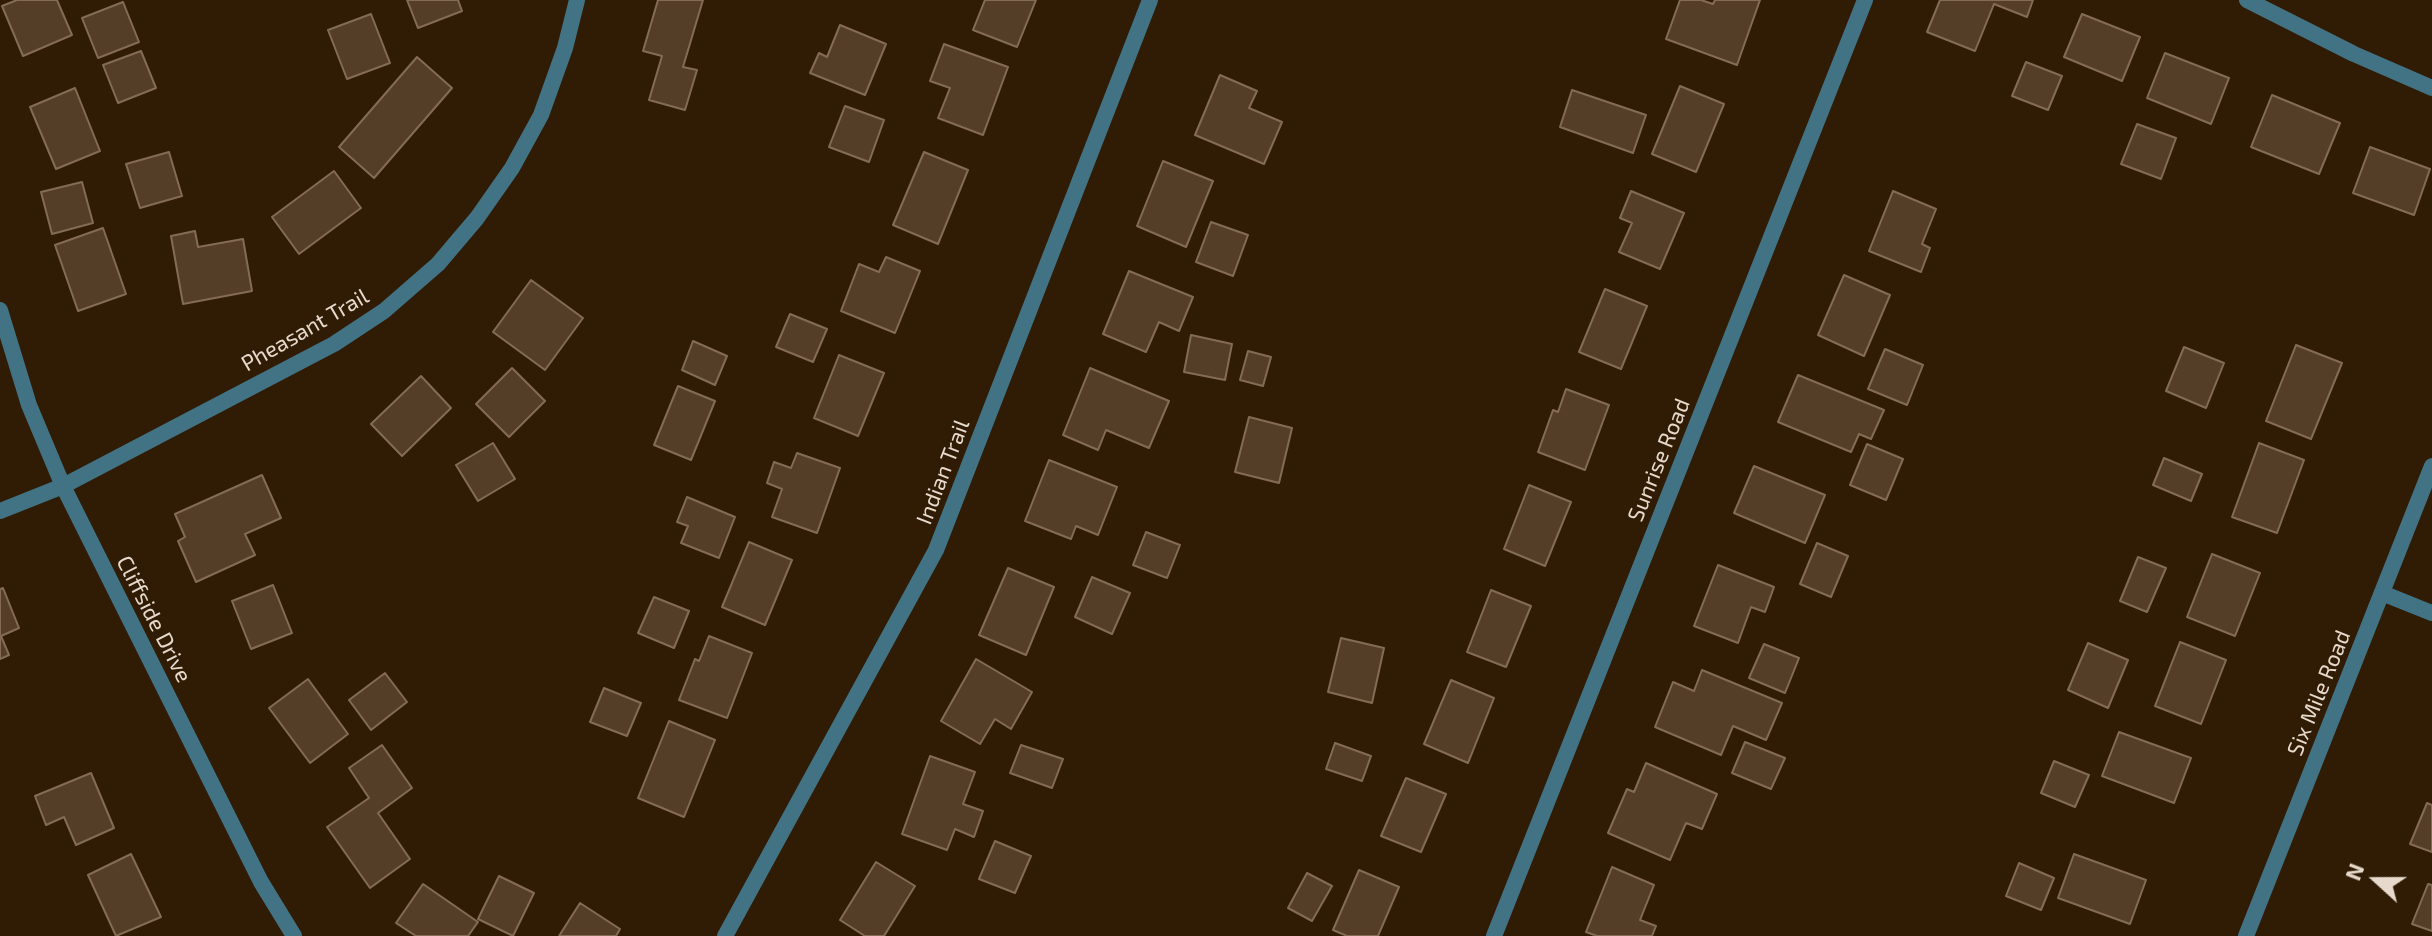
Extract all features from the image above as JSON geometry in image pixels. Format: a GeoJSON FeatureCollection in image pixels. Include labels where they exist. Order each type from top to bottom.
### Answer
{"type":"FeatureCollection","features":[{"type":"Feature","properties":{"kind":"street","name":"Pheasant Trail"},"geometry":{"type":"LineString","coordinates":[[0,511],[63,486],[334,344],[384,311],[438,264],[477,218],[512,168],[541,115],[565,48],[577,0]]}},
{"type":"Feature","properties":{"kind":"street","name":"Indian Trail"},"geometry":{"type":"LineString","coordinates":[[725,936],[936,550],[1150,0]]}},
{"type":"Feature","properties":{"kind":"street","name":"Sunrise Road"},"geometry":{"type":"LineString","coordinates":[[1494,936],[1865,0]]}},
{"type":"Feature","properties":{"kind":"street"},"geometry":{"type":"LineString","coordinates":[[2247,0],[2354,54],[2432,88]]}},
{"type":"Feature","properties":{"kind":"street","name":"Cliffside Drive"},"geometry":{"type":"LineString","coordinates":[[0,310],[29,405],[63,486],[261,882],[294,936]]}},
{"type":"Feature","properties":{"kind":"street","name":"Six Mile Road"},"geometry":{"type":"LineString","coordinates":[[2246,936],[2432,466]]}},
{"type":"Feature","properties":{"kind":"street"},"geometry":{"type":"LineString","coordinates":[[2382,593],[2432,613]]}},
{"type":"Feature","properties":{"kind":"building"},"geometry":{"type":"Polygon","coordinates":[[[17,0],[57,0],[72,35],[23,56],[2,6],[17,0]]]}},
{"type":"Feature","properties":{"kind":"building"},"geometry":{"type":"Polygon","coordinates":[[[407,0],[458,0],[462,11],[418,28],[407,0]]]}},
{"type":"Feature","properties":{"kind":"building"},"geometry":{"type":"Polygon","coordinates":[[[658,0],[703,0],[683,67],[697,70],[685,110],[649,100],[662,56],[643,51],[658,0]]]}},
{"type":"Feature","properties":{"kind":"building"},"geometry":{"type":"Polygon","coordinates":[[[985,0],[1036,0],[1017,47],[973,30],[985,0]]]}},
{"type":"Feature","properties":{"kind":"building"},"geometry":{"type":"Polygon","coordinates":[[[1680,0],[1701,0],[1713,4],[1715,0],[1760,0],[1737,65],[1666,39],[1680,0]]]}},
{"type":"Feature","properties":{"kind":"building"},"geometry":{"type":"Polygon","coordinates":[[[1940,0],[2033,0],[2027,17],[1994,4],[1975,51],[1927,32],[1940,0]]]}},
{"type":"Feature","properties":{"kind":"building"},"geometry":{"type":"Polygon","coordinates":[[[123,2],[139,42],[98,58],[82,18],[123,2]]]}},
{"type":"Feature","properties":{"kind":"building"},"geometry":{"type":"Polygon","coordinates":[[[371,14],[390,63],[347,79],[328,30],[371,14]]]}},
{"type":"Feature","properties":{"kind":"building"},"geometry":{"type":"Polygon","coordinates":[[[2082,14],[2140,37],[2122,81],[2064,57],[2082,14]]]}},
{"type":"Feature","properties":{"kind":"building"},"geometry":{"type":"Polygon","coordinates":[[[840,25],[886,44],[865,95],[810,73],[819,53],[827,57],[840,25]]]}},
{"type":"Feature","properties":{"kind":"building"},"geometry":{"type":"Polygon","coordinates":[[[944,44],[1008,67],[983,135],[938,118],[950,88],[930,81],[944,44]]]}},
{"type":"Feature","properties":{"kind":"building"},"geometry":{"type":"Polygon","coordinates":[[[141,51],[156,88],[118,103],[103,65],[141,51]]]}},
{"type":"Feature","properties":{"kind":"building"},"geometry":{"type":"Polygon","coordinates":[[[2165,53],[2229,78],[2211,124],[2147,98],[2165,53]]]}},
{"type":"Feature","properties":{"kind":"building"},"geometry":{"type":"Polygon","coordinates":[[[417,57],[452,88],[374,178],[339,147],[417,57]]]}},
{"type":"Feature","properties":{"kind":"building"},"geometry":{"type":"Polygon","coordinates":[[[2026,62],[2062,76],[2048,110],[2012,96],[2026,62]]]}},
{"type":"Feature","properties":{"kind":"building"},"geometry":{"type":"Polygon","coordinates":[[[1220,75],[1257,91],[1249,108],[1282,122],[1264,164],[1195,135],[1220,75]]]}},
{"type":"Feature","properties":{"kind":"building"},"geometry":{"type":"Polygon","coordinates":[[[1680,86],[1724,104],[1696,172],[1652,154],[1680,86]]]}},
{"type":"Feature","properties":{"kind":"building"},"geometry":{"type":"Polygon","coordinates":[[[75,88],[100,151],[56,169],[30,107],[75,88]]]}},
{"type":"Feature","properties":{"kind":"building"},"geometry":{"type":"Polygon","coordinates":[[[1572,90],[1646,115],[1633,153],[1560,127],[1572,90]]]}},
{"type":"Feature","properties":{"kind":"building"},"geometry":{"type":"Polygon","coordinates":[[[2272,95],[2340,123],[2319,174],[2251,147],[2272,95]]]}},
{"type":"Feature","properties":{"kind":"building"},"geometry":{"type":"Polygon","coordinates":[[[845,106],[884,120],[869,162],[829,147],[845,106]]]}},
{"type":"Feature","properties":{"kind":"building"},"geometry":{"type":"Polygon","coordinates":[[[2137,124],[2176,138],[2161,179],[2121,164],[2137,124]]]}},
{"type":"Feature","properties":{"kind":"building"},"geometry":{"type":"Polygon","coordinates":[[[2370,147],[2430,169],[2414,215],[2353,193],[2370,147]]]}},
{"type":"Feature","properties":{"kind":"building"},"geometry":{"type":"Polygon","coordinates":[[[169,152],[182,196],[140,208],[126,164],[169,152]]]}},
{"type":"Feature","properties":{"kind":"building"},"geometry":{"type":"Polygon","coordinates":[[[924,152],[968,170],[938,244],[893,225],[924,152]]]}},
{"type":"Feature","properties":{"kind":"building"},"geometry":{"type":"Polygon","coordinates":[[[1163,161],[1213,181],[1186,247],[1137,226],[1163,161]]]}},
{"type":"Feature","properties":{"kind":"building"},"geometry":{"type":"Polygon","coordinates":[[[334,171],[361,208],[299,254],[272,217],[334,171]]]}},
{"type":"Feature","properties":{"kind":"building"},"geometry":{"type":"Polygon","coordinates":[[[82,182],[93,223],[52,234],[41,192],[82,182]]]}},
{"type":"Feature","properties":{"kind":"building"},"geometry":{"type":"Polygon","coordinates":[[[1631,191],[1684,213],[1660,269],[1619,252],[1632,223],[1620,218],[1631,191]]]}},
{"type":"Feature","properties":{"kind":"building"},"geometry":{"type":"Polygon","coordinates":[[[1893,191],[1936,209],[1922,244],[1930,248],[1921,272],[1869,251],[1893,191]]]}},
{"type":"Feature","properties":{"kind":"building"},"geometry":{"type":"Polygon","coordinates":[[[1211,222],[1248,235],[1233,276],[1196,262],[1211,222]]]}},
{"type":"Feature","properties":{"kind":"building"},"geometry":{"type":"Polygon","coordinates":[[[103,228],[126,294],[78,311],[55,245],[103,228]]]}},
{"type":"Feature","properties":{"kind":"building"},"geometry":{"type":"Polygon","coordinates":[[[195,231],[198,247],[243,239],[252,291],[183,304],[171,236],[195,231]]]}},
{"type":"Feature","properties":{"kind":"building"},"geometry":{"type":"Polygon","coordinates":[[[886,257],[920,271],[895,333],[841,311],[859,264],[879,272],[886,257]]]}},
{"type":"Feature","properties":{"kind":"building"},"geometry":{"type":"Polygon","coordinates":[[[1129,271],[1193,297],[1179,331],[1159,322],[1146,352],[1103,334],[1129,271]]]}},
{"type":"Feature","properties":{"kind":"building"},"geometry":{"type":"Polygon","coordinates":[[[1844,275],[1890,295],[1864,356],[1818,335],[1844,275]]]}},
{"type":"Feature","properties":{"kind":"building"},"geometry":{"type":"Polygon","coordinates":[[[531,280],[583,318],[545,370],[493,332],[531,280]]]}},
{"type":"Feature","properties":{"kind":"building"},"geometry":{"type":"Polygon","coordinates":[[[1605,289],[1647,306],[1621,369],[1579,352],[1605,289]]]}},
{"type":"Feature","properties":{"kind":"building"},"geometry":{"type":"Polygon","coordinates":[[[790,314],[827,329],[813,362],[776,347],[790,314]]]}},
{"type":"Feature","properties":{"kind":"building"},"geometry":{"type":"Polygon","coordinates":[[[1191,335],[1232,344],[1225,380],[1184,372],[1191,335]]]}},
{"type":"Feature","properties":{"kind":"building"},"geometry":{"type":"Polygon","coordinates":[[[693,341],[727,356],[715,385],[682,370],[693,341]]]}},
{"type":"Feature","properties":{"kind":"building"},"geometry":{"type":"Polygon","coordinates":[[[2296,345],[2342,363],[2311,439],[2266,421],[2296,345]]]}},
{"type":"Feature","properties":{"kind":"building"},"geometry":{"type":"Polygon","coordinates":[[[2184,347],[2224,363],[2206,408],[2166,391],[2184,347]]]}},
{"type":"Feature","properties":{"kind":"building"},"geometry":{"type":"Polygon","coordinates":[[[1885,349],[1923,365],[1907,405],[1868,389],[1885,349]]]}},
{"type":"Feature","properties":{"kind":"building"},"geometry":{"type":"Polygon","coordinates":[[[1248,351],[1271,357],[1263,386],[1240,380],[1248,351]]]}},
{"type":"Feature","properties":{"kind":"building"},"geometry":{"type":"Polygon","coordinates":[[[839,355],[884,373],[858,436],[814,418],[839,355]]]}},
{"type":"Feature","properties":{"kind":"building"},"geometry":{"type":"Polygon","coordinates":[[[512,368],[545,401],[509,437],[476,404],[512,368]]]}},
{"type":"Feature","properties":{"kind":"building"},"geometry":{"type":"Polygon","coordinates":[[[1090,368],[1169,401],[1149,448],[1106,430],[1098,450],[1063,435],[1090,368]]]}},
{"type":"Feature","properties":{"kind":"building"},"geometry":{"type":"Polygon","coordinates":[[[1798,375],[1884,410],[1871,439],[1859,434],[1851,452],[1778,422],[1798,375]]]}},
{"type":"Feature","properties":{"kind":"building"},"geometry":{"type":"Polygon","coordinates":[[[421,376],[451,408],[402,456],[371,424],[421,376]]]}},
{"type":"Feature","properties":{"kind":"building"},"geometry":{"type":"Polygon","coordinates":[[[678,386],[715,401],[691,460],[654,445],[678,386]]]}},
{"type":"Feature","properties":{"kind":"building"},"geometry":{"type":"Polygon","coordinates":[[[1566,389],[1609,405],[1585,470],[1538,452],[1553,410],[1558,412],[1566,389]]]}},
{"type":"Feature","properties":{"kind":"building"},"geometry":{"type":"Polygon","coordinates":[[[1249,417],[1292,428],[1279,483],[1235,472],[1249,417]]]}},
{"type":"Feature","properties":{"kind":"building"},"geometry":{"type":"Polygon","coordinates":[[[493,443],[515,479],[478,501],[456,465],[493,443]]]}},
{"type":"Feature","properties":{"kind":"building"},"geometry":{"type":"Polygon","coordinates":[[[2259,443],[2304,460],[2277,533],[2232,517],[2259,443]]]}},
{"type":"Feature","properties":{"kind":"building"},"geometry":{"type":"Polygon","coordinates":[[[1867,444],[1903,459],[1886,500],[1850,485],[1867,444]]]}},
{"type":"Feature","properties":{"kind":"building"},"geometry":{"type":"Polygon","coordinates":[[[797,453],[840,468],[817,533],[772,517],[782,489],[767,483],[774,462],[791,468],[797,453]]]}},
{"type":"Feature","properties":{"kind":"building"},"geometry":{"type":"Polygon","coordinates":[[[2164,458],[2202,474],[2191,501],[2153,485],[2164,458]]]}},
{"type":"Feature","properties":{"kind":"building"},"geometry":{"type":"Polygon","coordinates":[[[1049,460],[1117,487],[1098,535],[1076,526],[1071,539],[1025,521],[1049,460]]]}},
{"type":"Feature","properties":{"kind":"building"},"geometry":{"type":"Polygon","coordinates":[[[1754,466],[1825,495],[1805,543],[1734,513],[1754,466]]]}},
{"type":"Feature","properties":{"kind":"building"},"geometry":{"type":"Polygon","coordinates":[[[262,475],[281,518],[245,534],[255,555],[196,582],[178,541],[185,537],[175,514],[262,475]]]}},
{"type":"Feature","properties":{"kind":"building"},"geometry":{"type":"Polygon","coordinates":[[[1529,485],[1571,502],[1545,566],[1504,549],[1529,485]]]}},
{"type":"Feature","properties":{"kind":"building"},"geometry":{"type":"Polygon","coordinates":[[[687,497],[735,517],[719,558],[681,543],[688,526],[677,522],[687,497]]]}},
{"type":"Feature","properties":{"kind":"building"},"geometry":{"type":"Polygon","coordinates":[[[1146,532],[1180,545],[1167,578],[1133,565],[1146,532]]]}},
{"type":"Feature","properties":{"kind":"building"},"geometry":{"type":"Polygon","coordinates":[[[749,542],[792,560],[765,625],[722,607],[749,542]]]}},
{"type":"Feature","properties":{"kind":"building"},"geometry":{"type":"Polygon","coordinates":[[[1817,543],[1848,556],[1831,597],[1800,584],[1817,543]]]}},
{"type":"Feature","properties":{"kind":"building"},"geometry":{"type":"Polygon","coordinates":[[[2212,554],[2260,573],[2235,636],[2187,617],[2212,554]]]}},
{"type":"Feature","properties":{"kind":"building"},"geometry":{"type":"Polygon","coordinates":[[[2138,557],[2166,568],[2147,612],[2120,601],[2138,557]]]}},
{"type":"Feature","properties":{"kind":"building"},"geometry":{"type":"Polygon","coordinates":[[[1718,565],[1774,587],[1765,612],[1751,607],[1738,643],[1694,626],[1718,565]]]}},
{"type":"Feature","properties":{"kind":"building"},"geometry":{"type":"Polygon","coordinates":[[[1008,568],[1054,587],[1026,655],[979,635],[1008,568]]]}},
{"type":"Feature","properties":{"kind":"building"},"geometry":{"type":"Polygon","coordinates":[[[1092,577],[1130,593],[1112,634],[1075,617],[1092,577]]]}},
{"type":"Feature","properties":{"kind":"building"},"geometry":{"type":"Polygon","coordinates":[[[273,585],[292,633],[251,649],[232,601],[273,585]]]}},
{"type":"Feature","properties":{"kind":"building"},"geometry":{"type":"Polygon","coordinates":[[[3,588],[19,628],[1,636],[9,655],[0,659],[0,589],[3,588]]]}},
{"type":"Feature","properties":{"kind":"building"},"geometry":{"type":"Polygon","coordinates":[[[1491,590],[1531,606],[1506,667],[1467,652],[1491,590]]]}},
{"type":"Feature","properties":{"kind":"building"},"geometry":{"type":"Polygon","coordinates":[[[654,597],[689,611],[674,648],[638,633],[654,597]]]}},
{"type":"Feature","properties":{"kind":"building"},"geometry":{"type":"Polygon","coordinates":[[[709,636],[752,653],[727,718],[679,700],[695,659],[699,661],[709,636]]]}},
{"type":"Feature","properties":{"kind":"building"},"geometry":{"type":"Polygon","coordinates":[[[1341,638],[1384,648],[1372,703],[1328,692],[1341,638]]]}},
{"type":"Feature","properties":{"kind":"building"},"geometry":{"type":"Polygon","coordinates":[[[2180,642],[2226,660],[2201,724],[2155,706],[2180,642]]]}},
{"type":"Feature","properties":{"kind":"building"},"geometry":{"type":"Polygon","coordinates":[[[2088,643],[2128,660],[2108,708],[2068,690],[2088,643]]]}},
{"type":"Feature","properties":{"kind":"building"},"geometry":{"type":"Polygon","coordinates":[[[1764,644],[1799,658],[1785,693],[1749,678],[1764,644]]]}},
{"type":"Feature","properties":{"kind":"building"},"geometry":{"type":"Polygon","coordinates":[[[976,659],[1032,692],[1011,729],[995,719],[980,744],[941,721],[976,659]]]}},
{"type":"Feature","properties":{"kind":"building"},"geometry":{"type":"Polygon","coordinates":[[[1702,670],[1782,703],[1766,740],[1733,726],[1721,755],[1655,727],[1673,682],[1694,691],[1702,670]]]}},
{"type":"Feature","properties":{"kind":"building"},"geometry":{"type":"Polygon","coordinates":[[[385,673],[407,702],[371,730],[349,700],[385,673]]]}},
{"type":"Feature","properties":{"kind":"building"},"geometry":{"type":"Polygon","coordinates":[[[308,679],[348,734],[310,763],[269,708],[308,679]]]}},
{"type":"Feature","properties":{"kind":"building"},"geometry":{"type":"Polygon","coordinates":[[[1451,680],[1494,698],[1468,763],[1424,744],[1451,680]]]}},
{"type":"Feature","properties":{"kind":"building"},"geometry":{"type":"Polygon","coordinates":[[[604,688],[641,703],[627,736],[590,722],[604,688]]]}},
{"type":"Feature","properties":{"kind":"building"},"geometry":{"type":"Polygon","coordinates":[[[669,721],[715,740],[684,817],[638,798],[669,721]]]}},
{"type":"Feature","properties":{"kind":"building"},"geometry":{"type":"Polygon","coordinates":[[[2119,732],[2191,758],[2174,803],[2102,776],[2119,732]]]}},
{"type":"Feature","properties":{"kind":"building"},"geometry":{"type":"Polygon","coordinates":[[[1745,742],[1785,758],[1771,789],[1732,773],[1745,742]]]}},
{"type":"Feature","properties":{"kind":"building"},"geometry":{"type":"Polygon","coordinates":[[[1335,743],[1371,756],[1362,781],[1326,769],[1335,743]]]}},
{"type":"Feature","properties":{"kind":"building"},"geometry":{"type":"Polygon","coordinates":[[[382,745],[412,788],[378,813],[410,859],[370,888],[327,827],[369,798],[349,768],[382,745]]]}},
{"type":"Feature","properties":{"kind":"building"},"geometry":{"type":"Polygon","coordinates":[[[1021,745],[1063,759],[1052,788],[1010,773],[1021,745]]]}},
{"type":"Feature","properties":{"kind":"building"},"geometry":{"type":"Polygon","coordinates":[[[930,756],[975,772],[963,804],[983,811],[974,837],[955,829],[947,850],[902,834],[930,756]]]}},
{"type":"Feature","properties":{"kind":"building"},"geometry":{"type":"Polygon","coordinates":[[[2054,761],[2089,775],[2075,807],[2041,793],[2054,761]]]}},
{"type":"Feature","properties":{"kind":"building"},"geometry":{"type":"Polygon","coordinates":[[[1646,763],[1717,794],[1702,829],[1686,823],[1670,860],[1608,833],[1627,789],[1634,792],[1646,763]]]}},
{"type":"Feature","properties":{"kind":"building"},"geometry":{"type":"Polygon","coordinates":[[[91,773],[114,828],[76,845],[64,817],[46,825],[35,796],[91,773]]]}},
{"type":"Feature","properties":{"kind":"building"},"geometry":{"type":"Polygon","coordinates":[[[1406,778],[1446,794],[1421,852],[1381,836],[1406,778]]]}},
{"type":"Feature","properties":{"kind":"building"},"geometry":{"type":"Polygon","coordinates":[[[2427,803],[2432,805],[2432,852],[2410,844],[2427,803]]]}},
{"type":"Feature","properties":{"kind":"building"},"geometry":{"type":"Polygon","coordinates":[[[995,841],[1031,856],[1015,893],[979,879],[995,841]]]}},
{"type":"Feature","properties":{"kind":"building"},"geometry":{"type":"Polygon","coordinates":[[[131,854],[161,917],[116,936],[88,875],[131,854]]]}},
{"type":"Feature","properties":{"kind":"building"},"geometry":{"type":"Polygon","coordinates":[[[2074,854],[2146,880],[2130,924],[2058,898],[2074,854]]]}},
{"type":"Feature","properties":{"kind":"building"},"geometry":{"type":"Polygon","coordinates":[[[876,862],[915,886],[884,936],[865,936],[840,920],[876,862]]]}},
{"type":"Feature","properties":{"kind":"building"},"geometry":{"type":"Polygon","coordinates":[[[2019,863],[2054,878],[2041,910],[2006,896],[2019,863]]]}},
{"type":"Feature","properties":{"kind":"building"},"geometry":{"type":"Polygon","coordinates":[[[1612,867],[1654,885],[1640,920],[1656,926],[1652,936],[1597,936],[1586,932],[1612,867]]]}},
{"type":"Feature","properties":{"kind":"building"},"geometry":{"type":"Polygon","coordinates":[[[1359,870],[1399,887],[1378,936],[1347,936],[1333,930],[1359,870]]]}},
{"type":"Feature","properties":{"kind":"building"},"geometry":{"type":"Polygon","coordinates":[[[1307,873],[1332,886],[1312,921],[1288,908],[1307,873]]]}},
{"type":"Feature","properties":{"kind":"building"},"geometry":{"type":"Polygon","coordinates":[[[499,876],[534,893],[513,936],[478,919],[499,876]]]}},
{"type":"Feature","properties":{"kind":"building"},"geometry":{"type":"Polygon","coordinates":[[[423,884],[478,922],[468,936],[416,936],[396,923],[423,884]]]}},
{"type":"Feature","properties":{"kind":"building"},"geometry":{"type":"Polygon","coordinates":[[[2428,884],[2432,885],[2432,931],[2412,924],[2428,884]]]}},
{"type":"Feature","properties":{"kind":"building"},"geometry":{"type":"Polygon","coordinates":[[[580,903],[620,929],[616,936],[559,936],[580,903]]]}}]}
